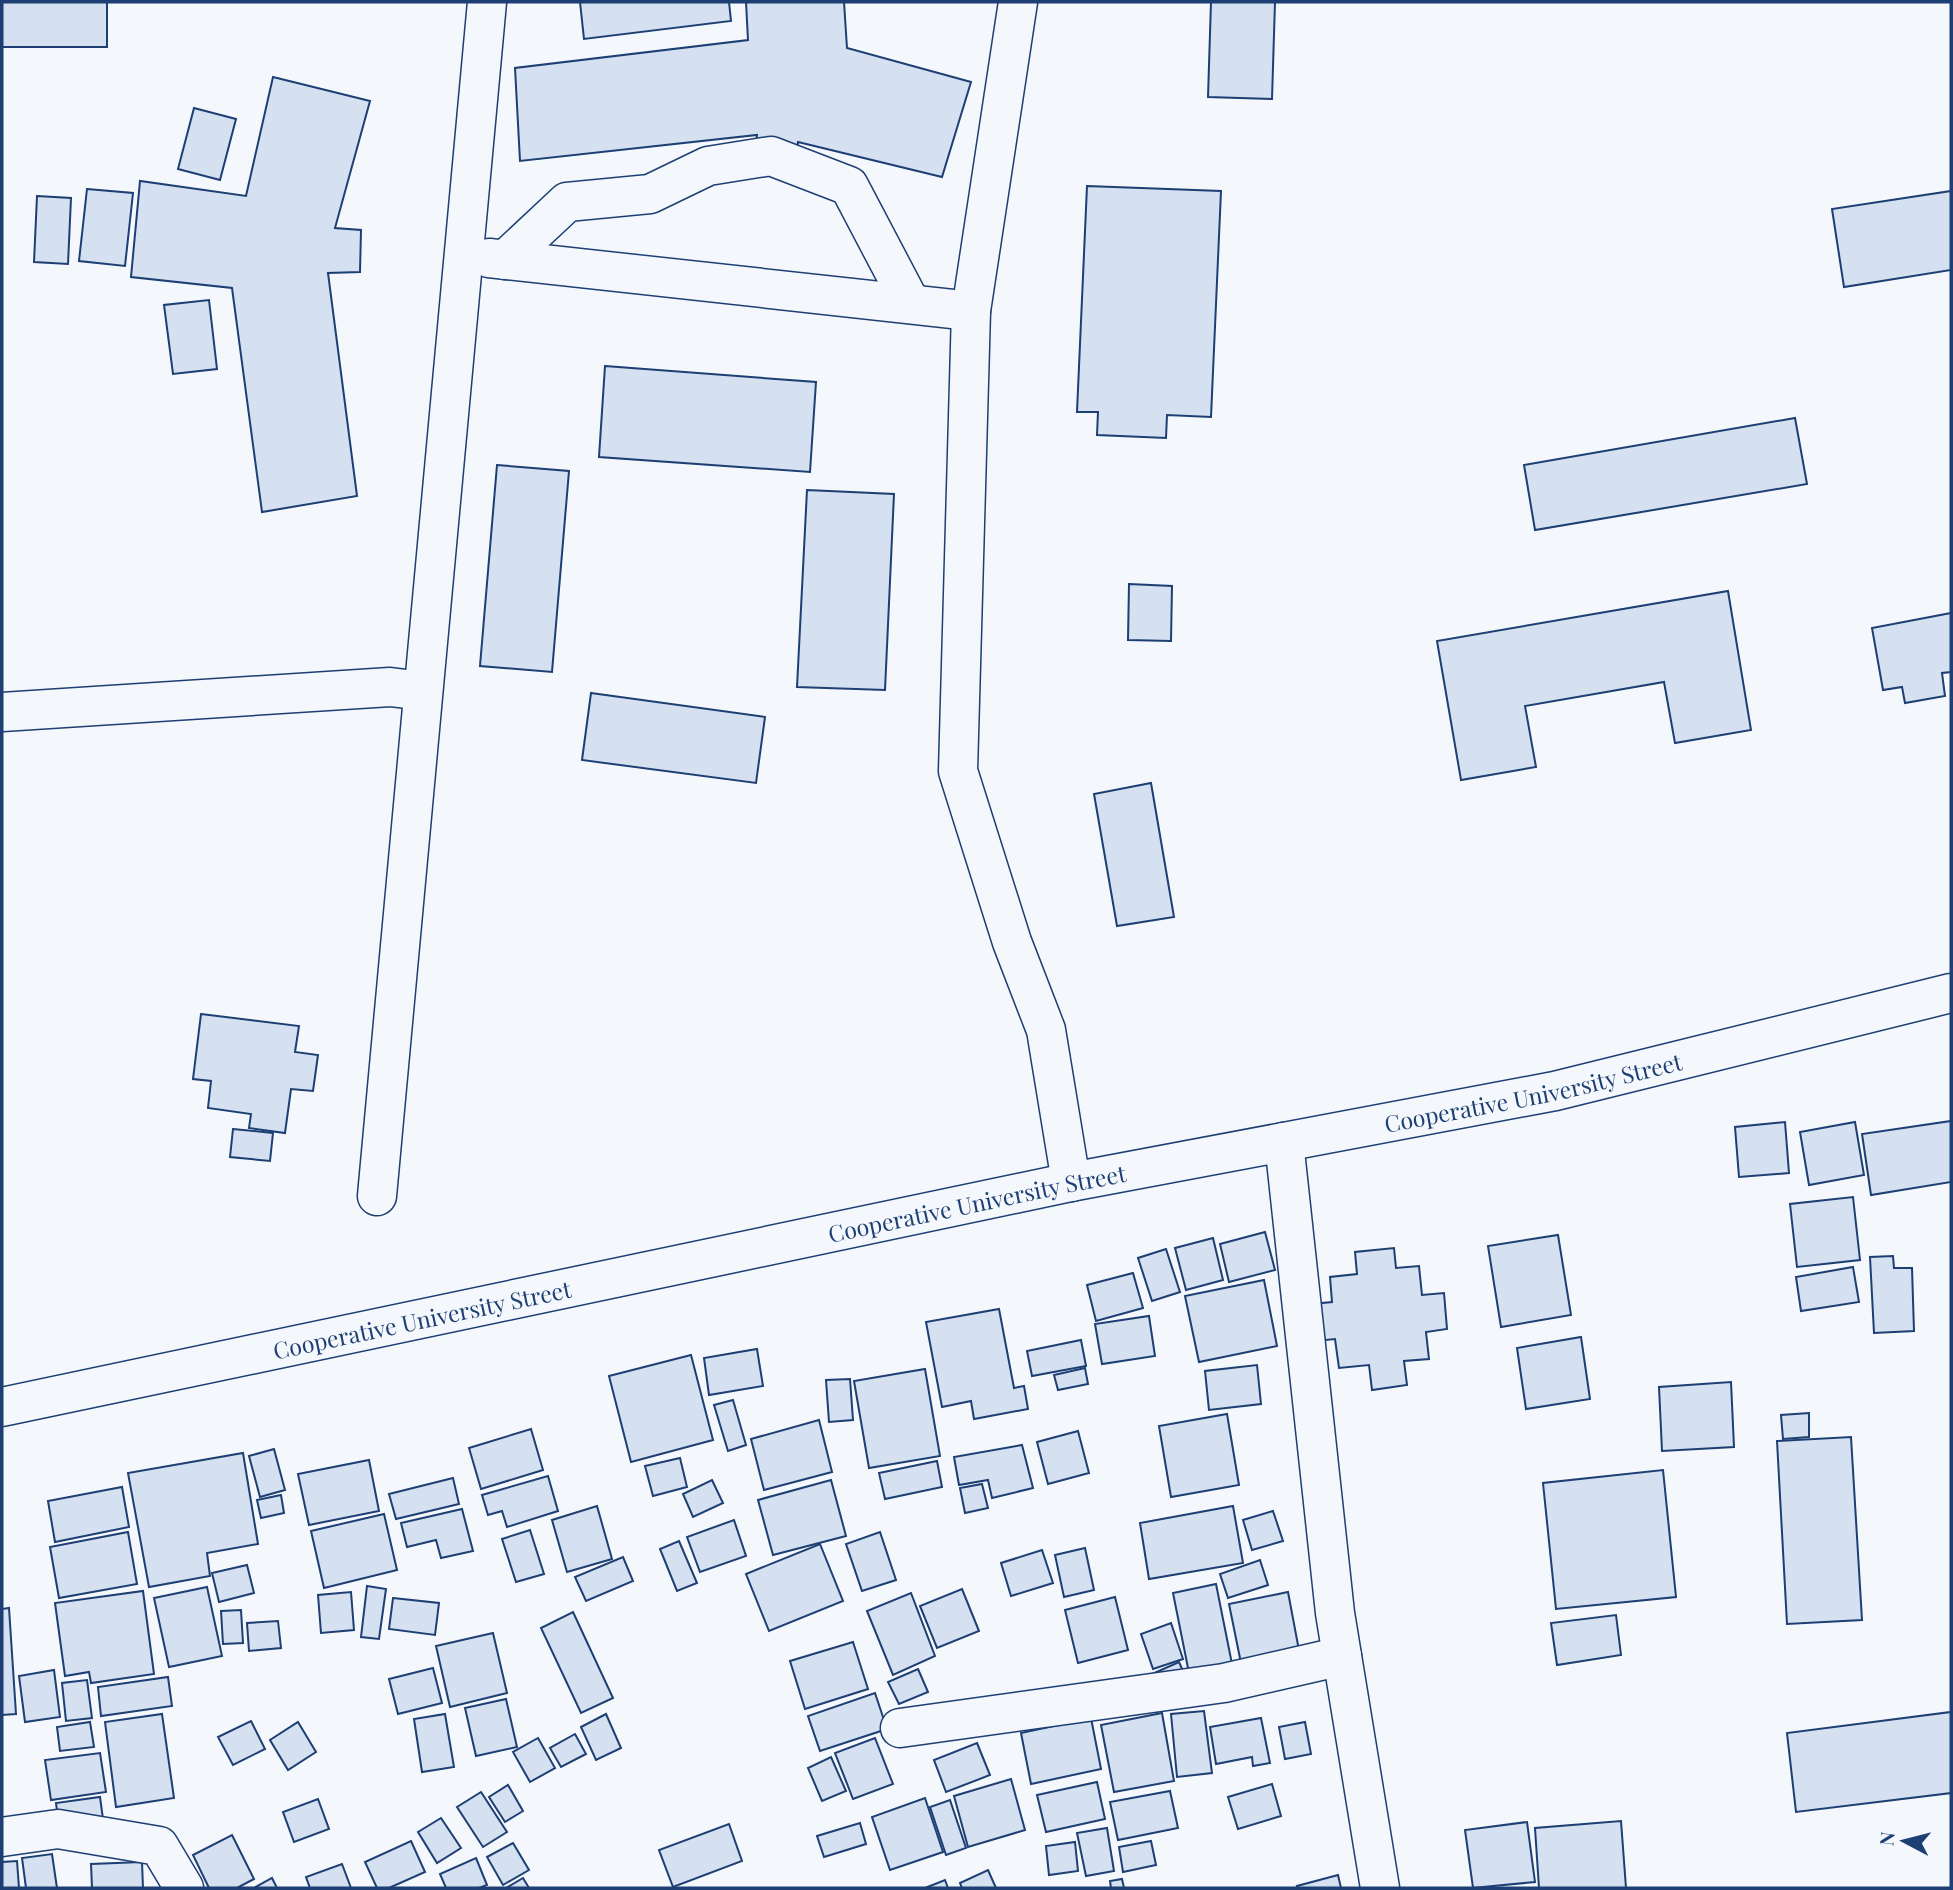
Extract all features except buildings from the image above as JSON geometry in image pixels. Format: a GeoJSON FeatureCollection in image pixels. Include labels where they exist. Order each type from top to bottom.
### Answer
{"type":"FeatureCollection","features":[{"type":"Feature","properties":{"kind":"street"},"geometry":{"type":"LineString","coordinates":[[1018,2],[971,311],[958,771],[1012,942],[1046,1030],[1071,1182]]}},
{"type":"Feature","properties":{"kind":"street"},"geometry":{"type":"LineString","coordinates":[[377,1196],[463,255],[477,4]]}},
{"type":"Feature","properties":{"kind":"street"},"geometry":{"type":"LineString","coordinates":[[505,260],[567,202],[650,194],[708,166],[771,156],[849,187],[911,304]]}},
{"type":"Feature","properties":{"kind":"street"},"geometry":{"type":"LineString","coordinates":[[463,255],[971,311]]}},
{"type":"Feature","properties":{"kind":"street"},"geometry":{"type":"LineString","coordinates":[[2,712],[390,687],[423,691]]}},
{"type":"Feature","properties":{"kind":"street","name":"Cooperative University Street"},"geometry":{"type":"LineString","coordinates":[[2,1407],[1071,1182],[1555,1091],[1951,993]]}},
{"type":"Feature","properties":{"kind":"street"},"geometry":{"type":"LineString","coordinates":[[1284,1142],[1335,1613],[1380,1888]]}},
{"type":"Feature","properties":{"kind":"street"},"geometry":{"type":"LineString","coordinates":[[900,1728],[1224,1683],[1342,1656]]}},
{"type":"Feature","properties":{"kind":"street"},"geometry":{"type":"LineString","coordinates":[[2,1837],[58,1829],[159,1846],[184,1888]]}}]}
